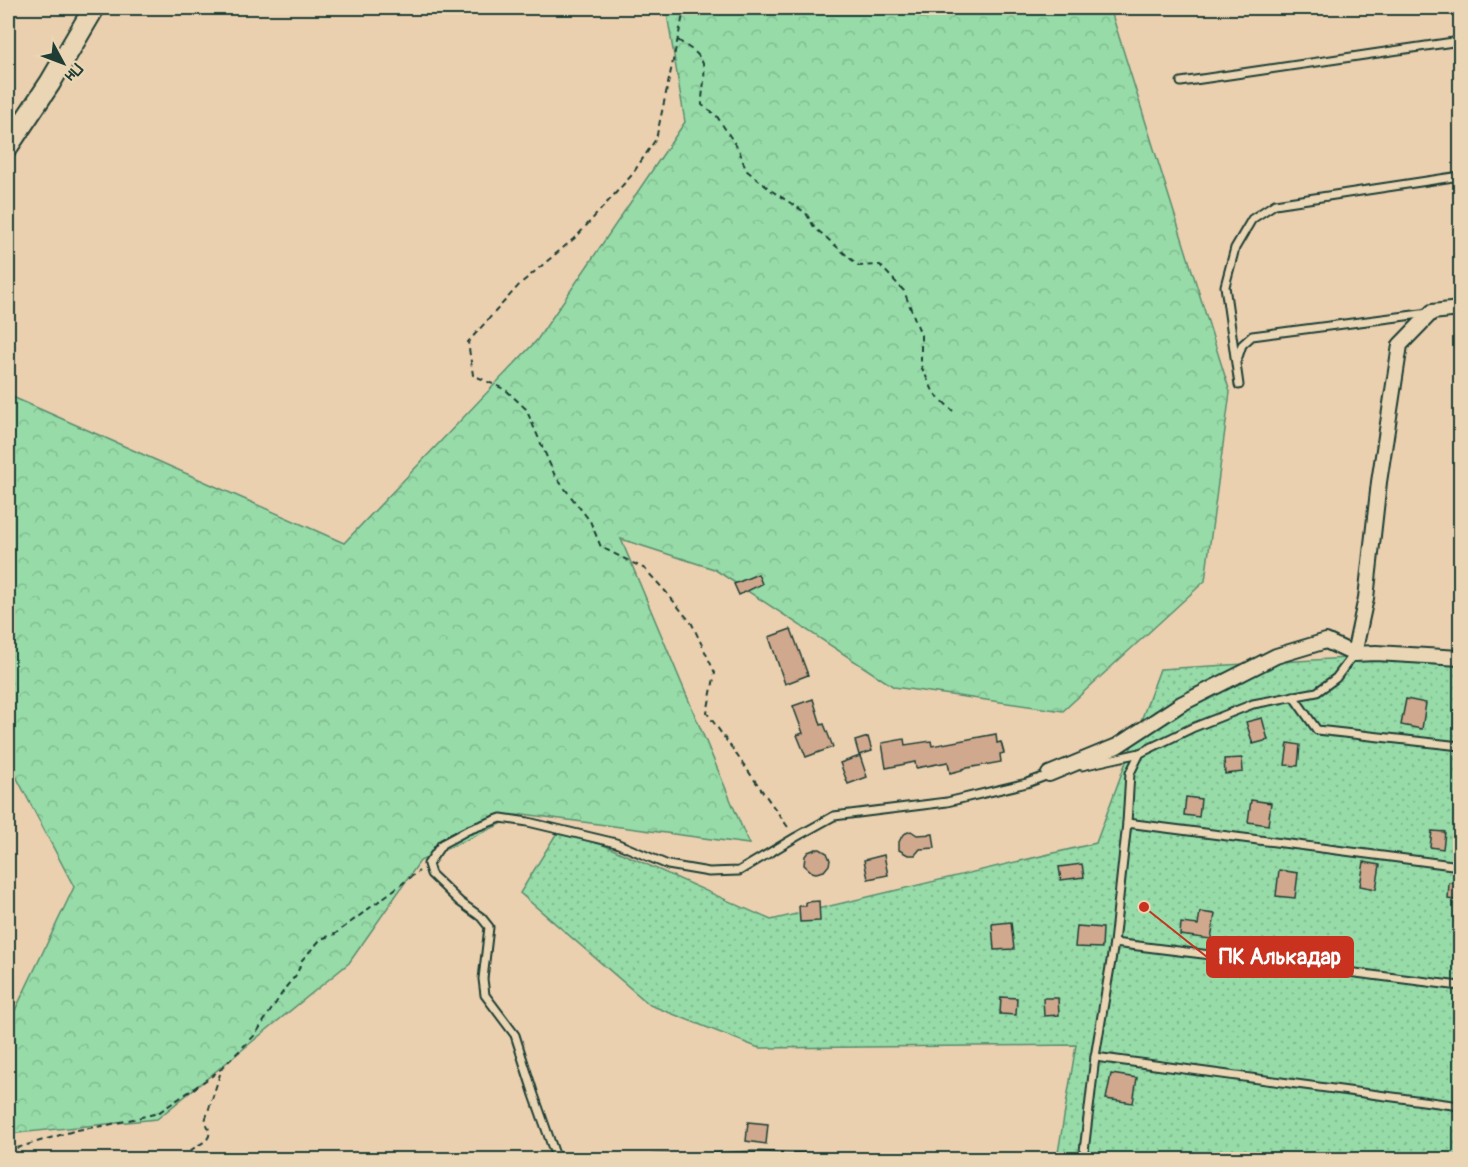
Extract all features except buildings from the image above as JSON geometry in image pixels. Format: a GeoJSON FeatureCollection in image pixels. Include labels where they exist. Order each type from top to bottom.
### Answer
{"type":"FeatureCollection","features":[{"type":"Feature","properties":{"kind":"main road"},"geometry":{"type":"LineString","coordinates":[[8,146],[50,83],[93,8]]}},
{"type":"Feature","properties":{"kind":"street"},"geometry":{"type":"LineString","coordinates":[[1354,654],[1366,598],[1379,482],[1400,345],[1432,312],[1461,309]]}},
{"type":"Feature","properties":{"kind":"street"},"geometry":{"type":"LineString","coordinates":[[1049,774],[1118,746],[1181,704],[1276,656],[1326,641],[1354,654],[1376,652],[1461,658]]}},
{"type":"Feature","properties":{"kind":"lane"},"geometry":{"type":"LineString","coordinates":[[1181,82],[1461,41]]}},
{"type":"Feature","properties":{"kind":"lane"},"geometry":{"type":"LineString","coordinates":[[1239,385],[1225,286],[1235,248],[1252,219],[1275,204],[1461,176]]}},
{"type":"Feature","properties":{"kind":"lane"},"geometry":{"type":"LineString","coordinates":[[1236,364],[1242,345],[1252,336],[1432,312]]}},
{"type":"Feature","properties":{"kind":"lane"},"geometry":{"type":"LineString","coordinates":[[557,1160],[515,1035],[485,995],[483,979],[489,927],[481,917],[460,902],[431,874],[428,864],[442,844],[468,830],[501,818],[528,822],[616,843],[668,865],[709,872],[740,871],[834,816],[947,802],[1027,783],[1049,774],[1140,753],[1192,728],[1253,704],[1317,692],[1336,678],[1354,654]]}},
{"type":"Feature","properties":{"kind":"lane"},"geometry":{"type":"LineString","coordinates":[[1293,696],[1317,730],[1461,746]]}},
{"type":"Feature","properties":{"kind":"lane"},"geometry":{"type":"LineString","coordinates":[[1083,1160],[1095,1058],[1114,943],[1130,773],[1140,753]]}},
{"type":"Feature","properties":{"kind":"lane"},"geometry":{"type":"LineString","coordinates":[[1127,823],[1461,866]]}},
{"type":"Feature","properties":{"kind":"lane"},"geometry":{"type":"LineString","coordinates":[[1114,943],[1461,986]]}},
{"type":"Feature","properties":{"kind":"lane"},"geometry":{"type":"LineString","coordinates":[[1095,1058],[1461,1106]]}},
{"type":"Feature","properties":{"kind":"lane"},"geometry":{"type":"LineString","coordinates":[[654,1160],[754,1156],[866,1158],[870,1160]]}},
{"type":"Feature","properties":{"kind":"path"},"geometry":{"type":"LineString","coordinates":[[679,8],[683,15],[656,139],[631,176],[577,236],[520,284],[468,342],[471,364],[473,375],[506,390],[526,409],[555,476],[590,521],[601,547],[645,569],[692,624],[715,674],[707,713],[796,837]]}},
{"type":"Feature","properties":{"kind":"path"},"geometry":{"type":"LineString","coordinates":[[678,40],[700,57],[705,69],[702,105],[716,115],[739,150],[746,170],[806,213],[814,227],[859,266],[880,265],[904,291],[921,335],[921,366],[934,393],[953,411]]}},
{"type":"Feature","properties":{"kind":"path"},"geometry":{"type":"LineString","coordinates":[[8,1154],[17,1148],[77,1130],[158,1113],[212,1076],[255,1035],[286,987],[297,975],[302,960],[321,939],[335,934],[428,864]]}},
{"type":"Feature","properties":{"kind":"path"},"geometry":{"type":"LineString","coordinates":[[184,1160],[191,1150],[205,1142],[210,1135],[210,1129],[205,1121],[222,1068]]}},
{"type":"Feature","properties":{"kind":"green space"},"geometry":{"type":"Polygon","coordinates":[[[666,8],[1110,8],[1230,392],[1205,581],[1063,711],[894,687],[714,569],[621,539],[749,844],[523,814],[420,861],[349,963],[157,1119],[8,1134],[8,1025],[74,887],[8,761],[8,395],[344,543],[537,340],[685,122],[666,8]]]}},
{"type":"Feature","properties":{"kind":"green space"},"geometry":{"type":"Polygon","coordinates":[[[1432,653],[1460,657],[1460,1159],[1057,1159],[1076,1045],[759,1048],[650,1005],[520,893],[561,826],[771,920],[1096,843],[1160,669],[1432,653]]]}},
{"type":"Feature","properties":{"kind":"place","name":"ПК Алькадар"},"geometry":{"type":"Point","coordinates":[1144,907]}}]}
